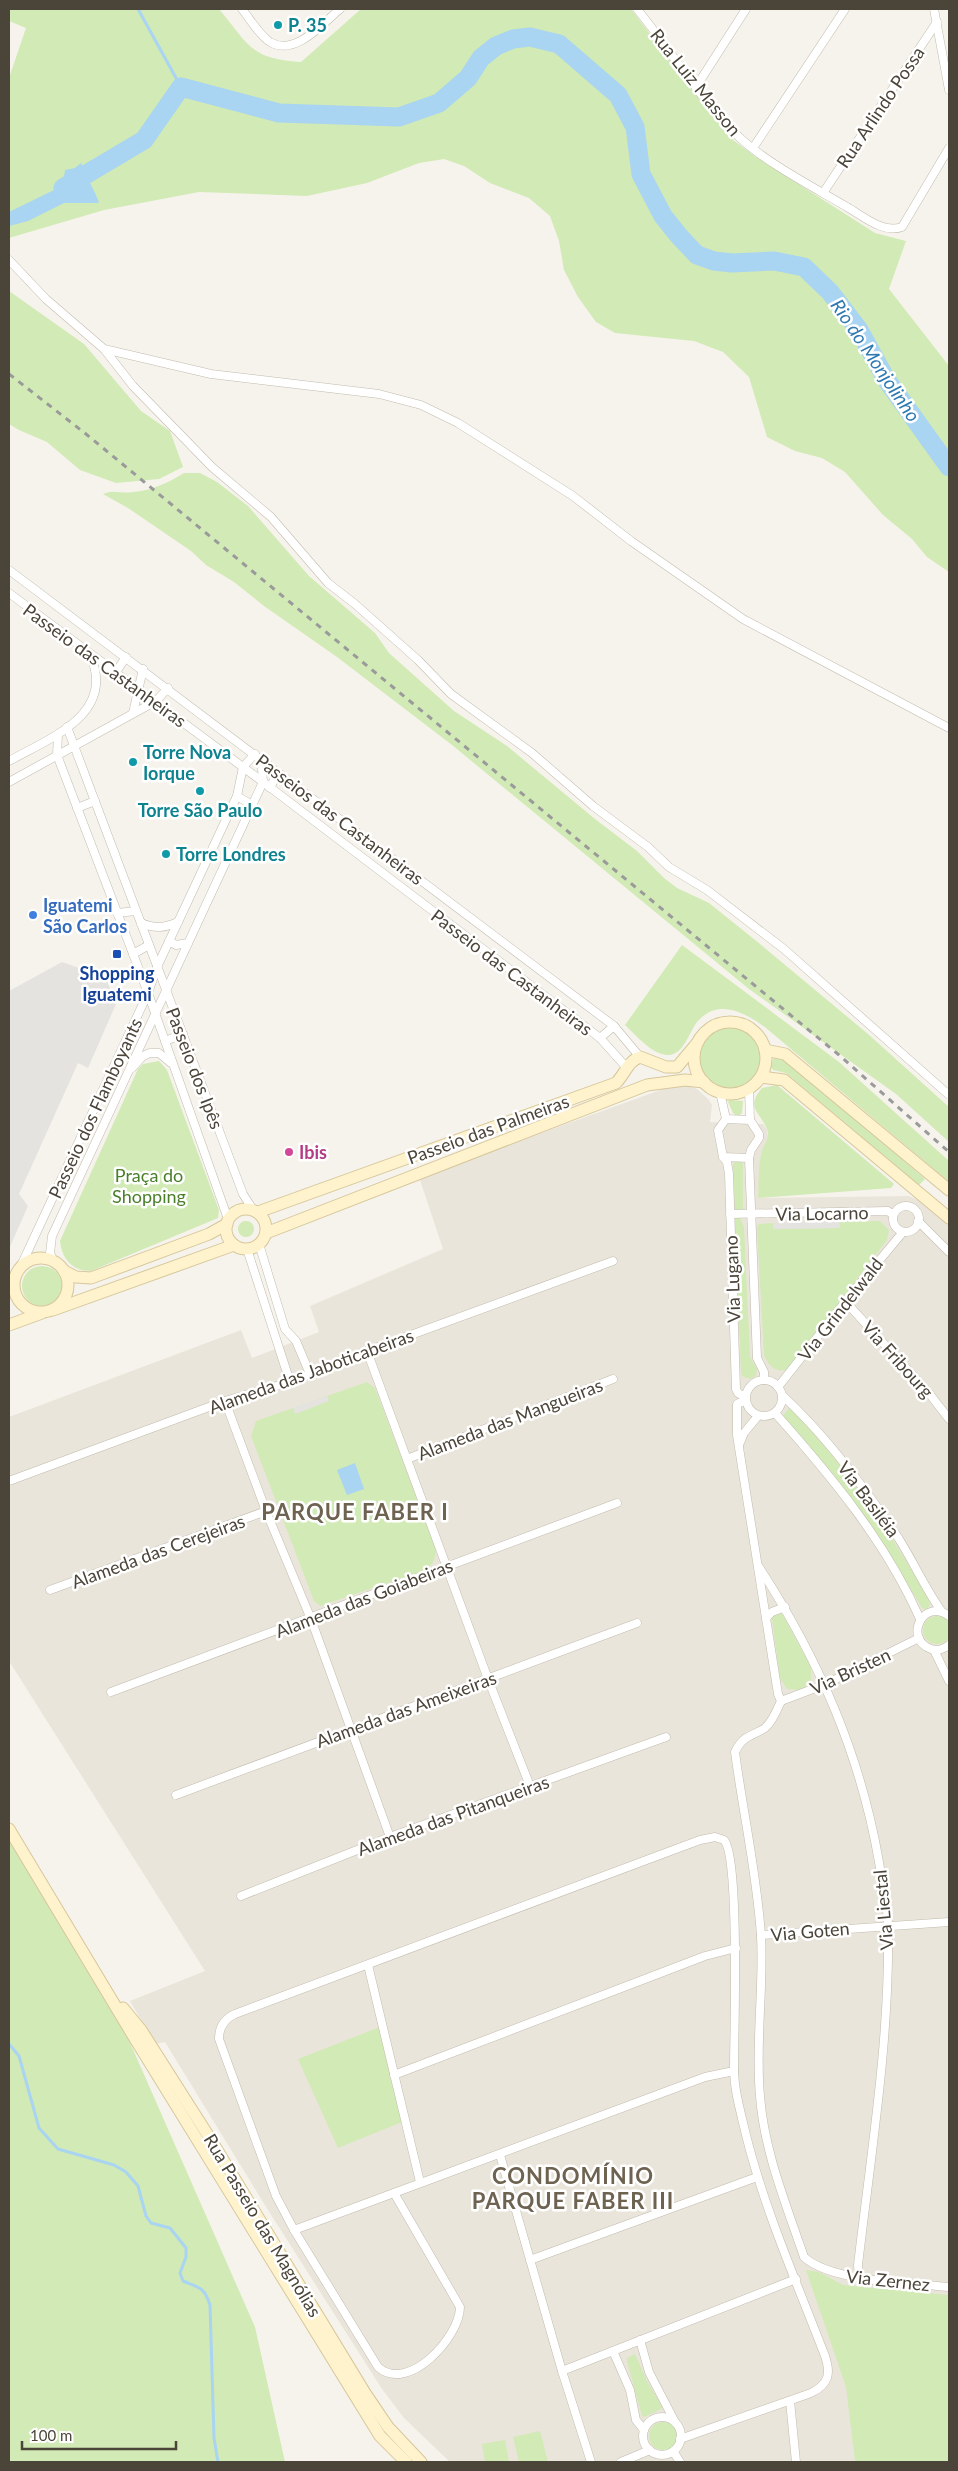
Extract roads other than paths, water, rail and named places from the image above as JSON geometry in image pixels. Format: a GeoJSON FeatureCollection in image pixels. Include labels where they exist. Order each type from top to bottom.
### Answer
{"type":"FeatureCollection","features":[{"type":"Feature","properties":{"kind":"street"},"geometry":{"type":"LineString","coordinates":[[242,9],[269,41],[277,45],[296,44],[340,9]]}},
{"type":"Feature","properties":{"kind":"street"},"geometry":{"type":"LineString","coordinates":[[696,87],[746,9]]}},
{"type":"Feature","properties":{"kind":"street"},"geometry":{"type":"LineString","coordinates":[[753,148],[845,9]]}},
{"type":"Feature","properties":{"kind":"street"},"geometry":{"type":"LineString","coordinates":[[934,9],[949,90]]}},
{"type":"Feature","properties":{"kind":"street","name":"Rua Luiz Masson"},"geometry":{"type":"LineString","coordinates":[[642,11],[696,87],[738,137],[823,193],[887,229],[902,227],[949,148]]}},
{"type":"Feature","properties":{"kind":"street","name":"Rua Arlindo Possa"},"geometry":{"type":"LineString","coordinates":[[823,193],[937,22]]}},
{"type":"Feature","properties":{"kind":"street"},"geometry":{"type":"LineString","coordinates":[[9,260],[46,299],[104,349],[133,386],[183,435],[212,467],[271,517],[328,583],[355,604],[418,660],[451,694],[532,754],[593,806],[648,847],[669,867],[707,890],[784,949],[949,1095]]}},
{"type":"Feature","properties":{"kind":"street"},"geometry":{"type":"LineString","coordinates":[[104,349],[211,374],[379,394],[421,405],[458,423],[573,496],[631,541],[743,619],[949,728]]}},
{"type":"Feature","properties":{"kind":"street","name":"Passeios das Castanheiras"},"geometry":{"type":"LineString","coordinates":[[9,570],[143,669],[614,1026],[640,1057]]}},
{"type":"Feature","properties":{"kind":"street","name":"Passeio das Castanheiras"},"geometry":{"type":"LineString","coordinates":[[9,593],[156,701],[600,1038],[625,1072]]}},
{"type":"Feature","properties":{"kind":"street"},"geometry":{"type":"LineString","coordinates":[[9,761],[58,734],[85,713],[96,693],[96,670],[90,653]]}},
{"type":"Feature","properties":{"kind":"street"},"geometry":{"type":"LineString","coordinates":[[116,672],[126,657]]}},
{"type":"Feature","properties":{"kind":"street"},"geometry":{"type":"LineString","coordinates":[[133,712],[143,669]]}},
{"type":"Feature","properties":{"kind":"street"},"geometry":{"type":"LineString","coordinates":[[9,782],[156,701],[168,688]]}},
{"type":"Feature","properties":{"kind":"street","name":"Passeio dos Ipês"},"geometry":{"type":"LineString","coordinates":[[67,727],[243,1194],[256,1211]]}},
{"type":"Feature","properties":{"kind":"street"},"geometry":{"type":"LineString","coordinates":[[57,755],[58,734]]}},
{"type":"Feature","properties":{"kind":"street"},"geometry":{"type":"LineString","coordinates":[[243,767],[255,754]]}},
{"type":"Feature","properties":{"kind":"street","name":"Passeio dos Ipês"},"geometry":{"type":"LineString","coordinates":[[57,755],[156,1014],[227,1222]]}},
{"type":"Feature","properties":{"kind":"street","name":"Passeio dos Flamboyants"},"geometry":{"type":"LineString","coordinates":[[54,1262],[50,1253],[52,1236],[263,782],[262,769],[268,764]]}},
{"type":"Feature","properties":{"kind":"street","name":"Passeio dos Flamboyants"},"geometry":{"type":"LineString","coordinates":[[19,1270],[148,994],[157,967],[237,796],[243,767]]}},
{"type":"Feature","properties":{"kind":"street"},"geometry":{"type":"LineString","coordinates":[[270,788],[274,780],[282,775]]}},
{"type":"Feature","properties":{"kind":"street"},"geometry":{"type":"LineString","coordinates":[[237,796],[252,805]]}},
{"type":"Feature","properties":{"kind":"street"},"geometry":{"type":"LineString","coordinates":[[77,808],[95,801]]}},
{"type":"Feature","properties":{"kind":"street"},"geometry":{"type":"LineString","coordinates":[[117,913],[136,911]]}},
{"type":"Feature","properties":{"kind":"street"},"geometry":{"type":"LineString","coordinates":[[141,923],[156,929],[178,922]]}},
{"type":"Feature","properties":{"kind":"street"},"geometry":{"type":"LineString","coordinates":[[169,941],[176,945],[188,943]]}},
{"type":"Feature","properties":{"kind":"street"},"geometry":{"type":"LineString","coordinates":[[133,954],[149,946]]}},
{"type":"Feature","properties":{"kind":"street"},"geometry":{"type":"LineString","coordinates":[[640,1057],[673,1068],[680,1064],[708,1029],[715,1025],[731,1022],[739,1023],[754,1031],[763,1041],[766,1064],[760,1077],[749,1088],[733,1093],[720,1092],[704,1082],[695,1063],[698,1042]]}},
{"type":"Feature","properties":{"kind":"street"},"geometry":{"type":"LineString","coordinates":[[600,1038],[614,1026]]}},
{"type":"Feature","properties":{"kind":"street"},"geometry":{"type":"LineString","coordinates":[[132,1027],[141,1027],[146,1034]]}},
{"type":"Feature","properties":{"kind":"street"},"geometry":{"type":"LineString","coordinates":[[165,1041],[182,1034]]}},
{"type":"Feature","properties":{"kind":"street"},"geometry":{"type":"LineString","coordinates":[[765,1050],[785,1054],[949,1190]]}},
{"type":"Feature","properties":{"kind":"street"},"geometry":{"type":"LineString","coordinates":[[128,1073],[143,1056],[150,1053],[159,1053],[167,1058],[174,1068]]}},
{"type":"Feature","properties":{"kind":"street","name":"Passeio das Palmeiras"},"geometry":{"type":"LineString","coordinates":[[256,1211],[616,1083],[632,1060],[640,1057]]}},
{"type":"Feature","properties":{"kind":"street"},"geometry":{"type":"LineString","coordinates":[[625,1072],[634,1082],[647,1085]]}},
{"type":"Feature","properties":{"kind":"street"},"geometry":{"type":"LineString","coordinates":[[760,1077],[784,1080],[949,1218]]}},
{"type":"Feature","properties":{"kind":"street","name":"Passeio das Palmeiras"},"geometry":{"type":"LineString","coordinates":[[266,1233],[647,1085],[685,1080],[704,1082]]}},
{"type":"Feature","properties":{"kind":"street","name":"Via Lugano"},"geometry":{"type":"LineString","coordinates":[[749,1088],[750,1120],[759,1134],[749,1158],[750,1214],[756,1358],[764,1372],[764,1380]]}},
{"type":"Feature","properties":{"kind":"street","name":"Via Lugano"},"geometry":{"type":"LineString","coordinates":[[720,1092],[726,1119],[718,1130],[724,1157],[727,1162],[736,1389],[746,1399]]}},
{"type":"Feature","properties":{"kind":"street"},"geometry":{"type":"LineString","coordinates":[[726,1119],[750,1120]]}},
{"type":"Feature","properties":{"kind":"street"},"geometry":{"type":"LineString","coordinates":[[724,1157],[749,1158]]}},
{"type":"Feature","properties":{"kind":"street"},"geometry":{"type":"LineString","coordinates":[[923,1195],[938,1180]]}},
{"type":"Feature","properties":{"kind":"street"},"geometry":{"type":"LineString","coordinates":[[918,1221],[911,1231],[903,1232],[894,1225],[893,1215],[899,1208],[907,1207],[917,1214],[918,1221],[949,1252]]}},
{"type":"Feature","properties":{"kind":"street"},"geometry":{"type":"LineString","coordinates":[[9,1297],[15,1286],[19,1270],[32,1260],[41,1258],[54,1262],[64,1271],[76,1277],[91,1278],[209,1234],[227,1222],[236,1211],[256,1211],[265,1221],[266,1233],[259,1244],[247,1249],[234,1245],[227,1236],[227,1222]]}},
{"type":"Feature","properties":{"kind":"street","name":"Via Locarno"},"geometry":{"type":"LineString","coordinates":[[730,1214],[888,1211],[893,1215]]}},
{"type":"Feature","properties":{"kind":"street","name":"Via Grindelwald"},"geometry":{"type":"LineString","coordinates":[[778,1387],[893,1241],[903,1232]]}},
{"type":"Feature","properties":{"kind":"street"},"geometry":{"type":"LineString","coordinates":[[259,1244],[285,1329],[296,1341],[310,1374]]}},
{"type":"Feature","properties":{"kind":"street"},"geometry":{"type":"LineString","coordinates":[[9,1325],[234,1245]]}},
{"type":"Feature","properties":{"kind":"street"},"geometry":{"type":"LineString","coordinates":[[247,1249],[290,1382]]}},
{"type":"Feature","properties":{"kind":"street","name":"Alameda das Jaboticabeiras"},"geometry":{"type":"LineString","coordinates":[[9,1481],[225,1401],[290,1382],[367,1351],[613,1260]]}},
{"type":"Feature","properties":{"kind":"street"},"geometry":{"type":"LineString","coordinates":[[15,1286],[20,1302],[27,1308],[49,1310],[66,1297],[68,1288],[64,1271]]}},
{"type":"Feature","properties":{"kind":"street","name":"Via Fribourg"},"geometry":{"type":"LineString","coordinates":[[845,1301],[928,1392],[949,1419]]}},
{"type":"Feature","properties":{"kind":"street"},"geometry":{"type":"LineString","coordinates":[[274,1333],[285,1329]]}},
{"type":"Feature","properties":{"kind":"street"},"geometry":{"type":"LineString","coordinates":[[367,1351],[488,1679],[530,1786]]}},
{"type":"Feature","properties":{"kind":"street","name":"Alameda das Mangueiras"},"geometry":{"type":"LineString","coordinates":[[406,1459],[613,1379]]}},
{"type":"Feature","properties":{"kind":"street"},"geometry":{"type":"LineString","coordinates":[[746,1399],[750,1410],[758,1416],[770,1416],[782,1404],[783,1396],[778,1387],[769,1381],[764,1380],[754,1383],[746,1399],[737,1404],[736,1425],[778,1694],[781,1701],[772,1720],[765,1727],[741,1741],[735,1752],[748,1830],[761,1935]]}},
{"type":"Feature","properties":{"kind":"street","name":"Via Basiléia"},"geometry":{"type":"LineString","coordinates":[[783,1396],[818,1433],[876,1506],[946,1614]]}},
{"type":"Feature","properties":{"kind":"street"},"geometry":{"type":"LineString","coordinates":[[225,1401],[266,1511],[311,1619],[390,1837]]}},
{"type":"Feature","properties":{"kind":"street","name":"Via Basiléia"},"geometry":{"type":"LineString","coordinates":[[775,1413],[810,1452],[861,1518],[893,1565],[920,1619]]}},
{"type":"Feature","properties":{"kind":"street"},"geometry":{"type":"LineString","coordinates":[[739,1445],[744,1433],[758,1416]]}},
{"type":"Feature","properties":{"kind":"street","name":"Alameda das Goiabeiras"},"geometry":{"type":"LineString","coordinates":[[111,1692],[311,1619],[617,1503]]}},
{"type":"Feature","properties":{"kind":"street","name":"Alameda das Cerejeiras"},"geometry":{"type":"LineString","coordinates":[[50,1590],[266,1511]]}},
{"type":"Feature","properties":{"kind":"street","name":"Via Liestal"},"geometry":{"type":"LineString","coordinates":[[759,1566],[785,1607],[826,1684],[856,1769],[872,1825],[888,1925],[885,2032],[858,2265],[859,2277]]}},
{"type":"Feature","properties":{"kind":"street"},"geometry":{"type":"LineString","coordinates":[[766,1618],[772,1612],[785,1607]]}},
{"type":"Feature","properties":{"kind":"street"},"geometry":{"type":"LineString","coordinates":[[946,1614],[932,1612],[920,1619],[917,1627],[918,1638],[922,1644],[934,1650],[940,1650],[949,1645]]}},
{"type":"Feature","properties":{"kind":"street","name":"Alameda das Ameixeiras"},"geometry":{"type":"LineString","coordinates":[[176,1795],[637,1623]]}},
{"type":"Feature","properties":{"kind":"street","name":"Via Bristen"},"geometry":{"type":"LineString","coordinates":[[781,1701],[826,1684],[918,1638]]}},
{"type":"Feature","properties":{"kind":"street"},"geometry":{"type":"LineString","coordinates":[[934,1650],[949,1680]]}},
{"type":"Feature","properties":{"kind":"street","name":"Alameda das Pitanqueiras"},"geometry":{"type":"LineString","coordinates":[[241,1896],[390,1837],[666,1737]]}},
{"type":"Feature","properties":{"kind":"street","name":"Rua Passeio das Magnólias"},"geometry":{"type":"LineString","coordinates":[[9,1829],[137,2042],[380,2436],[406,2462]]}},
{"type":"Feature","properties":{"kind":"street"},"geometry":{"type":"LineString","coordinates":[[394,2193],[460,2308],[455,2324],[432,2359],[402,2373],[388,2374],[378,2367],[294,2230],[276,2196],[219,2040],[220,2031],[225,2021],[235,2014],[700,1840],[715,1837],[724,1840],[730,1850],[736,1948],[734,2072],[738,2101],[757,2177],[825,2356],[829,2375],[824,2385],[818,2389],[790,2401],[680,2439]]}},
{"type":"Feature","properties":{"kind":"street","name":"Via Goten"},"geometry":{"type":"LineString","coordinates":[[761,1935],[949,1922]]}},
{"type":"Feature","properties":{"kind":"street","name":"Via Zernez"},"geometry":{"type":"LineString","coordinates":[[761,1935],[760,2094],[763,2127],[804,2257],[827,2271],[859,2277],[949,2287]]}},
{"type":"Feature","properties":{"kind":"street"},"geometry":{"type":"LineString","coordinates":[[394,2075],[705,1956],[736,1948]]}},
{"type":"Feature","properties":{"kind":"street"},"geometry":{"type":"LineString","coordinates":[[368,1965],[420,2182]]}},
{"type":"Feature","properties":{"kind":"street","name":"Rua Passeio das Magnólias"},"geometry":{"type":"LineString","coordinates":[[106,1988],[142,2030],[206,2131],[365,2393],[388,2427],[421,2462]]}},
{"type":"Feature","properties":{"kind":"street"},"geometry":{"type":"LineString","coordinates":[[294,2230],[420,2182],[500,2155],[704,2077],[734,2072]]}},
{"type":"Feature","properties":{"kind":"street"},"geometry":{"type":"LineString","coordinates":[[500,2155],[562,2370],[591,2462]]}},
{"type":"Feature","properties":{"kind":"street"},"geometry":{"type":"LineString","coordinates":[[530,2260],[757,2177]]}},
{"type":"Feature","properties":{"kind":"street"},"geometry":{"type":"LineString","coordinates":[[562,2370],[796,2279]]}},
{"type":"Feature","properties":{"kind":"street"},"geometry":{"type":"LineString","coordinates":[[640,2340],[649,2372],[676,2424],[680,2439],[678,2446],[673,2451],[659,2455],[650,2450],[644,2441],[644,2430],[651,2421],[661,2417],[676,2424]]}},
{"type":"Feature","properties":{"kind":"street"},"geometry":{"type":"LineString","coordinates":[[613,2351],[630,2390],[636,2420],[644,2430]]}},
{"type":"Feature","properties":{"kind":"street"},"geometry":{"type":"LineString","coordinates":[[790,2401],[796,2462]]}},
{"type":"Feature","properties":{"kind":"street"},"geometry":{"type":"LineString","coordinates":[[620,2462],[650,2450]]}},
{"type":"Feature","properties":{"kind":"street"},"geometry":{"type":"LineString","coordinates":[[673,2451],[680,2462]]}},
{"type":"Feature","properties":{"kind":"street"},"geometry":{"type":"LineString","coordinates":[[664,2454],[667,2462]]}},
{"type":"Feature","properties":{"kind":"water"},"geometry":{"type":"Polygon","coordinates":[[[81,163],[99,203],[64,203],[28,221],[9,226],[9,212],[54,190],[58,184],[57,181],[64,177],[65,170],[75,168],[81,163]]]}},
{"type":"Feature","properties":{"kind":"water"},"geometry":{"type":"Polygon","coordinates":[[[355,1463],[364,1489],[347,1495],[337,1470],[355,1463]]]}},
{"type":"Feature","properties":{"kind":"waterway"},"geometry":{"type":"LineString","coordinates":[[138,9],[181,87]]}},
{"type":"Feature","properties":{"kind":"waterway","name":"Rio do Monjolinho"},"geometry":{"type":"LineString","coordinates":[[63,188],[144,140],[181,87],[279,113],[399,117],[439,103],[468,78],[481,58],[496,46],[513,39],[530,37],[559,44],[618,95],[635,127],[641,174],[663,216],[679,236],[697,255],[714,261],[732,263],[774,261],[804,267],[830,292],[859,330],[886,379],[949,467]]}},
{"type":"Feature","properties":{"kind":"waterway"},"geometry":{"type":"LineString","coordinates":[[9,2044],[19,2056],[39,2128],[58,2149],[114,2165],[126,2172],[138,2186],[146,2216],[151,2223],[170,2228],[186,2248],[186,2257],[180,2273],[183,2281],[201,2289],[210,2305],[214,2438],[218,2462]]}},
{"type":"Feature","properties":{"kind":"railway"},"geometry":{"type":"LineString","coordinates":[[9,374],[86,434],[839,1055],[949,1152]]}},
{"type":"Feature","properties":{"kind":"place","name":"P. 35"},"geometry":{"type":"Point","coordinates":[278,25]}},
{"type":"Feature","properties":{"kind":"place","name":"Torre Nova Iorque"},"geometry":{"type":"Point","coordinates":[133,762]}},
{"type":"Feature","properties":{"kind":"place","name":"Torre São Paulo"},"geometry":{"type":"Point","coordinates":[200,791]}},
{"type":"Feature","properties":{"kind":"place","name":"Torre Londres"},"geometry":{"type":"Point","coordinates":[166,854]}},
{"type":"Feature","properties":{"kind":"place","name":"Iguatemi São Carlos"},"geometry":{"type":"Point","coordinates":[33,915]}},
{"type":"Feature","properties":{"kind":"place","name":"Shopping Iguatemi"},"geometry":{"type":"Point","coordinates":[117,954]}},
{"type":"Feature","properties":{"kind":"place","name":"Ibis"},"geometry":{"type":"Point","coordinates":[289,1152]}},
{"type":"Feature","properties":{"kind":"district","name":"PARQUE FABER I"},"geometry":{"type":"Point","coordinates":[355,1511]}},
{"type":"Feature","properties":{"kind":"district","name":"CONDOMÍNIO PARQUE FABER III"},"geometry":{"type":"Point","coordinates":[573,2188]}},
{"type":"Feature","properties":{"kind":"park label","name":"Praça do Shopping"},"geometry":{"type":"Point","coordinates":[149,1185]}}]}
